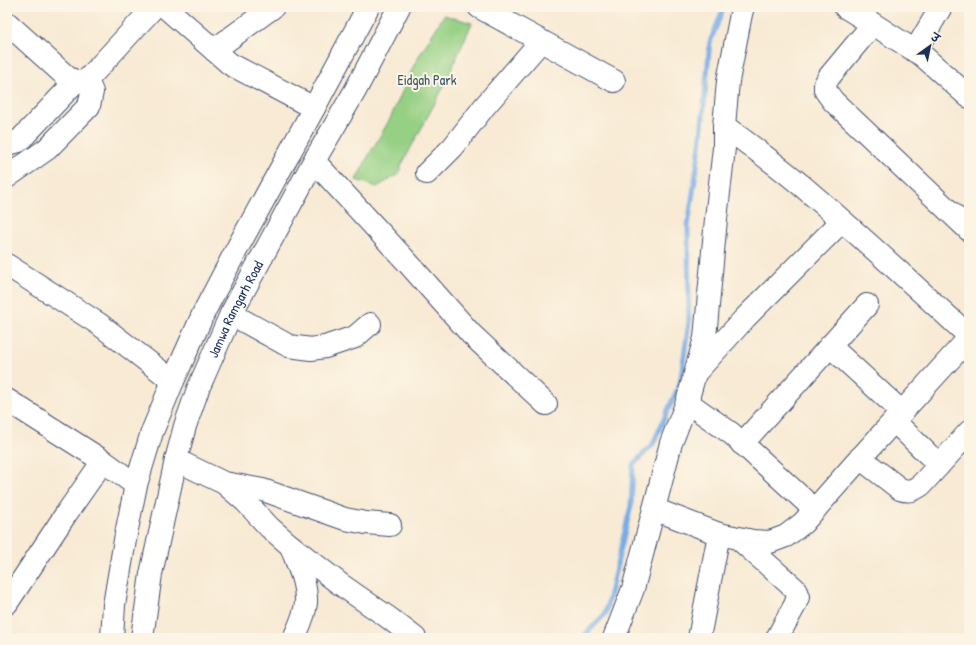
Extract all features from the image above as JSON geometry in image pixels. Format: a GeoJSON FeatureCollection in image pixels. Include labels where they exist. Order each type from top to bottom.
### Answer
{"type":"FeatureCollection","features":[{"type":"Feature","properties":{"kind":"main road"},"geometry":{"type":"LineString","coordinates":[[7,144],[19,141],[154,7]]}},
{"type":"Feature","properties":{"kind":"main road"},"geometry":{"type":"LineString","coordinates":[[165,7],[230,64],[314,108]]}},
{"type":"Feature","properties":{"kind":"main road"},"geometry":{"type":"LineString","coordinates":[[214,50],[273,7]]}},
{"type":"Feature","properties":{"kind":"main road","name":"Jamwa Ramgarh Road"},"geometry":{"type":"LineString","coordinates":[[112,638],[114,605],[126,534],[136,485],[152,432],[205,310],[368,7]]}},
{"type":"Feature","properties":{"kind":"main road","name":"Jamwa Ramgarh Road"},"geometry":{"type":"LineString","coordinates":[[142,638],[151,574],[176,460],[185,426],[198,389],[230,314],[355,91],[399,7]]}},
{"type":"Feature","properties":{"kind":"main road"},"geometry":{"type":"LineString","coordinates":[[479,7],[614,81]]}},
{"type":"Feature","properties":{"kind":"main road"},"geometry":{"type":"LineString","coordinates":[[614,638],[633,589],[671,443],[687,402],[705,338],[724,148],[724,126],[728,81],[743,7]]}},
{"type":"Feature","properties":{"kind":"main road"},"geometry":{"type":"LineString","coordinates":[[845,7],[923,56],[969,98]]}},
{"type":"Feature","properties":{"kind":"main road"},"geometry":{"type":"LineString","coordinates":[[915,51],[941,7]]}},
{"type":"Feature","properties":{"kind":"main road"},"geometry":{"type":"LineString","coordinates":[[873,24],[828,76],[825,84],[825,90],[833,101],[969,230]]}},
{"type":"Feature","properties":{"kind":"main road"},"geometry":{"type":"LineString","coordinates":[[7,177],[47,149],[89,106],[92,92],[81,80],[68,78],[9,28]]}},
{"type":"Feature","properties":{"kind":"main road"},"geometry":{"type":"LineString","coordinates":[[428,173],[453,147],[541,41]]}},
{"type":"Feature","properties":{"kind":"main road"},"geometry":{"type":"LineString","coordinates":[[654,509],[728,536],[753,541],[770,542],[786,536],[803,523],[815,510],[969,337],[882,255],[772,162],[724,126]]}},
{"type":"Feature","properties":{"kind":"main road"},"geometry":{"type":"LineString","coordinates":[[314,162],[408,263],[471,334],[546,404]]}},
{"type":"Feature","properties":{"kind":"main road"},"geometry":{"type":"LineString","coordinates":[[696,372],[745,318],[842,221]]}},
{"type":"Feature","properties":{"kind":"main road"},"geometry":{"type":"LineString","coordinates":[[7,265],[99,324],[173,381]]}},
{"type":"Feature","properties":{"kind":"main road"},"geometry":{"type":"LineString","coordinates":[[742,444],[867,305]]}},
{"type":"Feature","properties":{"kind":"main road"},"geometry":{"type":"LineString","coordinates":[[230,314],[289,346],[311,349],[324,347],[355,337],[370,324]]}},
{"type":"Feature","properties":{"kind":"main road"},"geometry":{"type":"LineString","coordinates":[[830,346],[898,416],[939,465]]}},
{"type":"Feature","properties":{"kind":"main road"},"geometry":{"type":"LineString","coordinates":[[7,400],[102,461],[136,485]]}},
{"type":"Feature","properties":{"kind":"main road"},"geometry":{"type":"LineString","coordinates":[[687,402],[732,434],[815,510]]}},
{"type":"Feature","properties":{"kind":"main road"},"geometry":{"type":"LineString","coordinates":[[860,458],[900,489],[907,492],[915,490],[921,486],[969,432]]}},
{"type":"Feature","properties":{"kind":"main road"},"geometry":{"type":"LineString","coordinates":[[176,460],[224,483],[246,502],[269,527],[291,546],[340,584],[415,638]]}},
{"type":"Feature","properties":{"kind":"main road"},"geometry":{"type":"LineString","coordinates":[[7,603],[102,461]]}},
{"type":"Feature","properties":{"kind":"main road"},"geometry":{"type":"LineString","coordinates":[[224,483],[263,490],[344,519],[390,525]]}},
{"type":"Feature","properties":{"kind":"main road"},"geometry":{"type":"LineString","coordinates":[[699,638],[728,536]]}},
{"type":"Feature","properties":{"kind":"main road"},"geometry":{"type":"LineString","coordinates":[[728,536],[795,589],[798,597],[777,638]]}},
{"type":"Feature","properties":{"kind":"main road"},"geometry":{"type":"LineString","coordinates":[[291,546],[304,585],[306,603],[294,638]]}},
{"type":"Feature","properties":{"kind":"green space","name":"Eidgah Park"},"geometry":{"type":"Polygon","coordinates":[[[444,15],[472,23],[443,88],[402,164],[399,174],[377,187],[356,180],[390,119],[415,63],[444,15]]]}},
{"type":"Feature","properties":{"kind":"waterway"},"geometry":{"type":"LineString","coordinates":[[582,638],[605,614],[631,506],[633,465],[653,444],[680,383],[689,322],[688,226],[700,146],[710,42],[724,7]]}}]}
